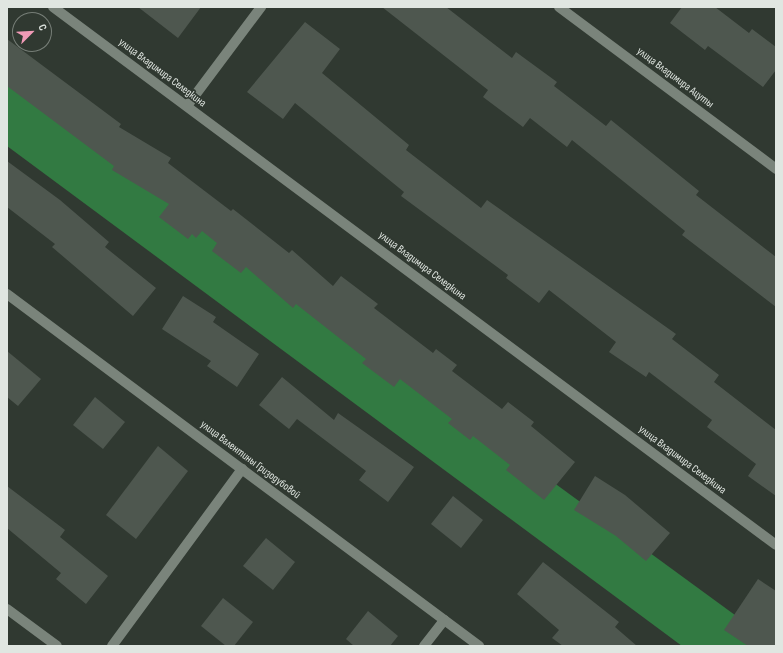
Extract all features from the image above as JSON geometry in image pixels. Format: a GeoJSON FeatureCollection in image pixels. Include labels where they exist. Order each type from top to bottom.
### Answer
{"type":"FeatureCollection","features":[{"type":"Feature","properties":{"kind":"street","name":"улица Владимира Селедкина"},"geometry":{"type":"LineString","coordinates":[[53,7],[776,545]]}},
{"type":"Feature","properties":{"kind":"street"},"geometry":{"type":"LineString","coordinates":[[187,106],[261,7]]}},
{"type":"Feature","properties":{"kind":"street","name":"улица Владимира Ацуты"},"geometry":{"type":"LineString","coordinates":[[559,7],[776,169]]}},
{"type":"Feature","properties":{"kind":"street","name":"улица Валентины Гризодубовой"},"geometry":{"type":"LineString","coordinates":[[7,294],[479,646]]}},
{"type":"Feature","properties":{"kind":"street"},"geometry":{"type":"LineString","coordinates":[[112,646],[242,469]]}},
{"type":"Feature","properties":{"kind":"street"},"geometry":{"type":"LineString","coordinates":[[7,609],[57,646]]}},
{"type":"Feature","properties":{"kind":"street"},"geometry":{"type":"LineString","coordinates":[[424,646],[444,620]]}},
{"type":"Feature","properties":{"kind":"green space"},"geometry":{"type":"Polygon","coordinates":[[[7,83],[776,646],[682,646],[7,146],[7,83]]]}},
{"type":"Feature","properties":{"kind":"building"},"geometry":{"type":"Polygon","coordinates":[[[138,7],[201,7],[178,38],[138,7]]]}},
{"type":"Feature","properties":{"kind":"building"},"geometry":{"type":"Polygon","coordinates":[[[382,7],[446,7],[512,58],[516,52],[557,82],[554,86],[606,126],[611,120],[699,191],[696,195],[776,257],[776,307],[682,235],[685,231],[572,140],[567,147],[530,118],[523,127],[483,97],[488,90],[382,7]]]}},
{"type":"Feature","properties":{"kind":"building"},"geometry":{"type":"Polygon","coordinates":[[[682,7],[715,7],[749,33],[752,29],[776,47],[776,70],[763,87],[708,46],[705,50],[670,23],[682,7]]]}},
{"type":"Feature","properties":{"kind":"building"},"geometry":{"type":"Polygon","coordinates":[[[305,22],[340,49],[322,73],[409,145],[406,150],[481,208],[487,200],[676,334],[672,339],[719,375],[714,382],[776,430],[776,496],[748,476],[756,464],[707,427],[712,420],[649,372],[646,377],[609,352],[616,342],[549,290],[539,303],[506,278],[508,275],[401,196],[404,192],[295,103],[283,119],[247,92],[305,22]]]}},
{"type":"Feature","properties":{"kind":"building"},"geometry":{"type":"Polygon","coordinates":[[[7,39],[12,43],[12,52],[24,52],[121,124],[119,127],[171,158],[168,163],[231,211],[233,209],[289,253],[292,250],[333,286],[341,276],[378,304],[374,308],[433,353],[436,349],[457,365],[452,371],[502,409],[508,402],[534,422],[531,426],[575,462],[544,500],[506,470],[510,465],[473,436],[470,440],[448,423],[452,419],[400,379],[394,387],[362,363],[366,359],[296,304],[293,308],[246,267],[241,273],[212,251],[217,243],[202,231],[196,238],[192,234],[188,239],[159,217],[169,204],[112,170],[114,166],[7,86],[7,39]]]}},
{"type":"Feature","properties":{"kind":"building"},"geometry":{"type":"Polygon","coordinates":[[[7,161],[60,200],[109,242],[105,247],[156,288],[133,316],[52,247],[55,244],[7,207],[7,161]]]}},
{"type":"Feature","properties":{"kind":"building"},"geometry":{"type":"Polygon","coordinates":[[[183,296],[216,317],[213,322],[259,354],[237,387],[207,366],[211,361],[162,329],[183,296]]]}},
{"type":"Feature","properties":{"kind":"building"},"geometry":{"type":"Polygon","coordinates":[[[7,351],[41,379],[18,406],[7,397],[7,351]]]}},
{"type":"Feature","properties":{"kind":"building"},"geometry":{"type":"Polygon","coordinates":[[[282,377],[334,420],[338,413],[414,467],[388,502],[359,480],[366,471],[297,419],[289,429],[259,405],[282,377]]]}},
{"type":"Feature","properties":{"kind":"building"},"geometry":{"type":"Polygon","coordinates":[[[95,397],[125,422],[103,449],[73,425],[95,397]]]}},
{"type":"Feature","properties":{"kind":"building"},"geometry":{"type":"Polygon","coordinates":[[[158,446],[188,471],[136,539],[106,515],[158,446]]]}},
{"type":"Feature","properties":{"kind":"building"},"geometry":{"type":"Polygon","coordinates":[[[595,476],[625,495],[670,533],[646,561],[616,536],[574,510],[595,476]]]}},
{"type":"Feature","properties":{"kind":"building"},"geometry":{"type":"Polygon","coordinates":[[[7,486],[65,530],[60,537],[108,576],[86,604],[56,579],[61,573],[7,528],[7,486]]]}},
{"type":"Feature","properties":{"kind":"building"},"geometry":{"type":"Polygon","coordinates":[[[453,496],[483,520],[461,548],[431,524],[453,496]]]}},
{"type":"Feature","properties":{"kind":"building"},"geometry":{"type":"Polygon","coordinates":[[[266,538],[295,562],[273,590],[243,566],[266,538]]]}},
{"type":"Feature","properties":{"kind":"building"},"geometry":{"type":"Polygon","coordinates":[[[543,562],[619,622],[615,627],[637,646],[563,646],[552,638],[559,630],[517,594],[543,562]]]}},
{"type":"Feature","properties":{"kind":"building"},"geometry":{"type":"Polygon","coordinates":[[[758,579],[776,591],[776,646],[748,646],[724,630],[758,579]]]}},
{"type":"Feature","properties":{"kind":"building"},"geometry":{"type":"Polygon","coordinates":[[[223,598],[253,622],[234,646],[226,646],[201,626],[223,598]]]}},
{"type":"Feature","properties":{"kind":"building"},"geometry":{"type":"Polygon","coordinates":[[[368,611],[398,636],[390,646],[354,646],[346,639],[368,611]]]}}]}
